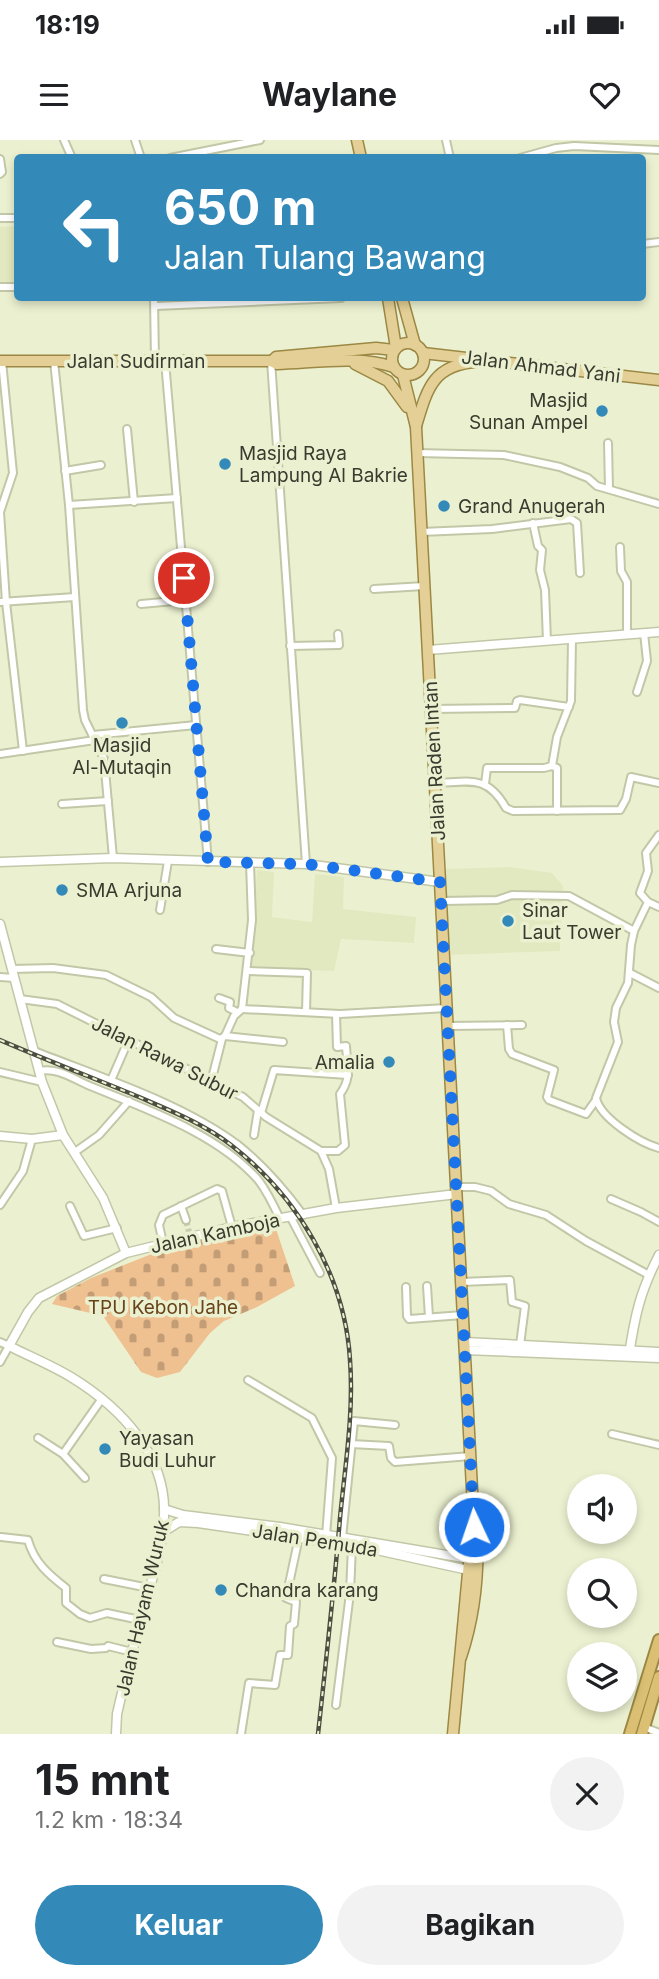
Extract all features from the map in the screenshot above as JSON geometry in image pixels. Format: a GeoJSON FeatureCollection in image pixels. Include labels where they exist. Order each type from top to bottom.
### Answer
{"type":"FeatureCollection","features":[{"type":"Feature","properties":{"kind":"highway"},"geometry":{"type":"LineString","coordinates":[[630,1734],[659,1640]]}},
{"type":"Feature","properties":{"kind":"highway"},"geometry":{"type":"LineString","coordinates":[[643,1731],[659,1677]]}},
{"type":"Feature","properties":{"kind":"main road"},"geometry":{"type":"LineString","coordinates":[[388,301],[395,349]]}},
{"type":"Feature","properties":{"kind":"main road"},"geometry":{"type":"LineString","coordinates":[[403,301],[419,349],[422,368],[414,374],[404,375],[394,368],[392,355],[395,349],[402,344],[419,349]]}},
{"type":"Feature","properties":{"kind":"main road","name":"Jalan Sudirman"},"geometry":{"type":"LineString","coordinates":[[1,361],[271,360],[276,357],[376,348],[395,349]]}},
{"type":"Feature","properties":{"kind":"main road","name":"Jalan Ahmad Yani"},"geometry":{"type":"LineString","coordinates":[[419,349],[494,361],[659,380]]}},
{"type":"Feature","properties":{"kind":"main road","name":"Jalan Sudirman"},"geometry":{"type":"LineString","coordinates":[[271,360],[277,364],[379,362],[394,368]]}},
{"type":"Feature","properties":{"kind":"main road"},"geometry":{"type":"LineString","coordinates":[[415,423],[427,392],[439,374],[468,363],[494,361]]}},
{"type":"Feature","properties":{"kind":"main road"},"geometry":{"type":"LineString","coordinates":[[350,362],[369,369],[388,381],[401,396],[415,423]]}},
{"type":"Feature","properties":{"kind":"main road","name":"Jalan Raden Intan"},"geometry":{"type":"LineString","coordinates":[[404,375],[415,423],[417,453],[443,901],[474,1527],[477,1531],[476,1574],[468,1636],[461,1657]]}},
{"type":"Feature","properties":{"kind":"main road","name":"Jalan Raden Intan"},"geometry":{"type":"LineString","coordinates":[[453,1734],[471,1531],[474,1527]]}},
{"type":"Feature","properties":{"kind":"street"},"geometry":{"type":"LineString","coordinates":[[190,154],[260,140]]}},
{"type":"Feature","properties":{"kind":"street"},"geometry":{"type":"LineString","coordinates":[[596,147],[597,154]]}},
{"type":"Feature","properties":{"kind":"street"},"geometry":{"type":"LineString","coordinates":[[534,154],[556,148],[659,150]]}},
{"type":"Feature","properties":{"kind":"street"},"geometry":{"type":"LineString","coordinates":[[0,159],[0,174]]}},
{"type":"Feature","properties":{"kind":"street"},"geometry":{"type":"LineString","coordinates":[[155,301],[177,498],[208,862]]}},
{"type":"Feature","properties":{"kind":"street"},"geometry":{"type":"LineString","coordinates":[[155,306],[271,301]]}},
{"type":"Feature","properties":{"kind":"street"},"geometry":{"type":"LineString","coordinates":[[271,360],[306,864]]}},
{"type":"Feature","properties":{"kind":"street"},"geometry":{"type":"LineString","coordinates":[[1,361],[13,473],[0,512],[3,602],[23,751]]}},
{"type":"Feature","properties":{"kind":"street"},"geometry":{"type":"LineString","coordinates":[[54,361],[69,505],[83,710],[85,720],[104,759],[113,858]]}},
{"type":"Feature","properties":{"kind":"street"},"geometry":{"type":"LineString","coordinates":[[127,429],[134,502]]}},
{"type":"Feature","properties":{"kind":"street"},"geometry":{"type":"LineString","coordinates":[[608,443],[609,489]]}},
{"type":"Feature","properties":{"kind":"street"},"geometry":{"type":"LineString","coordinates":[[417,453],[504,455],[560,467],[579,474],[597,486],[659,503]]}},
{"type":"Feature","properties":{"kind":"street"},"geometry":{"type":"LineString","coordinates":[[65,471],[101,465]]}},
{"type":"Feature","properties":{"kind":"street"},"geometry":{"type":"LineString","coordinates":[[69,505],[177,498]]}},
{"type":"Feature","properties":{"kind":"street"},"geometry":{"type":"LineString","coordinates":[[421,532],[492,529],[575,520],[580,573]]}},
{"type":"Feature","properties":{"kind":"street"},"geometry":{"type":"LineString","coordinates":[[533,523],[538,546],[542,550],[540,570],[545,590],[547,640]]}},
{"type":"Feature","properties":{"kind":"street"},"geometry":{"type":"LineString","coordinates":[[620,547],[621,571],[628,590],[627,634]]}},
{"type":"Feature","properties":{"kind":"street"},"geometry":{"type":"LineString","coordinates":[[374,589],[424,586]]}},
{"type":"Feature","properties":{"kind":"street"},"geometry":{"type":"LineString","coordinates":[[3,602],[75,597]]}},
{"type":"Feature","properties":{"kind":"street"},"geometry":{"type":"LineString","coordinates":[[141,604],[186,600]]}},
{"type":"Feature","properties":{"kind":"street"},"geometry":{"type":"LineString","coordinates":[[428,650],[659,632]]}},
{"type":"Feature","properties":{"kind":"street"},"geometry":{"type":"LineString","coordinates":[[637,692],[647,660],[644,633]]}},
{"type":"Feature","properties":{"kind":"street"},"geometry":{"type":"LineString","coordinates":[[290,646],[339,645],[338,634]]}},
{"type":"Feature","properties":{"kind":"street"},"geometry":{"type":"LineString","coordinates":[[552,766],[557,737],[571,701],[572,639]]}},
{"type":"Feature","properties":{"kind":"street"},"geometry":{"type":"LineString","coordinates":[[431,709],[515,708],[520,700],[569,707]]}},
{"type":"Feature","properties":{"kind":"street"},"geometry":{"type":"LineString","coordinates":[[0,754],[94,737],[196,725]]}},
{"type":"Feature","properties":{"kind":"street"},"geometry":{"type":"LineString","coordinates":[[485,784],[487,768],[552,766],[557,768],[557,811]]}},
{"type":"Feature","properties":{"kind":"street"},"geometry":{"type":"LineString","coordinates":[[435,783],[485,784],[495,791],[509,810],[557,811],[620,810],[631,778],[659,783]]}},
{"type":"Feature","properties":{"kind":"street"},"geometry":{"type":"LineString","coordinates":[[62,804],[108,802]]}},
{"type":"Feature","properties":{"kind":"street"},"geometry":{"type":"LineString","coordinates":[[659,835],[646,853],[648,871],[640,893],[648,902],[659,907]]}},
{"type":"Feature","properties":{"kind":"street"},"geometry":{"type":"LineString","coordinates":[[0,862],[24,859],[113,858],[306,864],[440,882]]}},
{"type":"Feature","properties":{"kind":"street"},"geometry":{"type":"LineString","coordinates":[[160,910],[168,861]]}},
{"type":"Feature","properties":{"kind":"street"},"geometry":{"type":"LineString","coordinates":[[211,1082],[224,1038],[239,1011],[247,971],[252,920],[250,863]]}},
{"type":"Feature","properties":{"kind":"street"},"geometry":{"type":"LineString","coordinates":[[443,901],[497,900],[512,895],[569,896],[634,931]]}},
{"type":"Feature","properties":{"kind":"street"},"geometry":{"type":"LineString","coordinates":[[508,1025],[509,1049],[512,1054],[554,1070],[547,1097],[549,1100],[586,1114],[596,1098],[618,1042],[614,1017],[627,987],[634,931],[648,902]]}},
{"type":"Feature","properties":{"kind":"street"},"geometry":{"type":"LineString","coordinates":[[0,923],[42,1082],[63,1135],[99,1189],[126,1253]]}},
{"type":"Feature","properties":{"kind":"street"},"geometry":{"type":"LineString","coordinates":[[216,949],[250,953]]}},
{"type":"Feature","properties":{"kind":"street","name":"Jalan Rawa Subur"},"geometry":{"type":"LineString","coordinates":[[0,977],[53,968],[106,975],[151,997],[174,1018],[224,1038],[284,1042]]}},
{"type":"Feature","properties":{"kind":"street"},"geometry":{"type":"LineString","coordinates":[[247,971],[307,973],[306,1013]]}},
{"type":"Feature","properties":{"kind":"street"},"geometry":{"type":"LineString","coordinates":[[630,973],[659,988]]}},
{"type":"Feature","properties":{"kind":"street"},"geometry":{"type":"LineString","coordinates":[[219,998],[230,1002],[229,1007],[239,1011],[336,1014],[447,1008]]}},
{"type":"Feature","properties":{"kind":"street","name":"Jalan Rawa Subur"},"geometry":{"type":"LineString","coordinates":[[20,999],[57,1004],[129,1039],[243,1097],[321,1151]]}},
{"type":"Feature","properties":{"kind":"street"},"geometry":{"type":"LineString","coordinates":[[336,1014],[337,1046],[346,1046],[348,1075],[348,1084],[340,1094],[344,1147],[338,1151],[321,1151],[329,1168],[336,1208]]}},
{"type":"Feature","properties":{"kind":"street"},"geometry":{"type":"LineString","coordinates":[[448,1026],[523,1025]]}},
{"type":"Feature","properties":{"kind":"street"},"geometry":{"type":"LineString","coordinates":[[112,1078],[129,1039]]}},
{"type":"Feature","properties":{"kind":"street"},"geometry":{"type":"LineString","coordinates":[[34,1051],[186,1113],[226,1138],[266,1170],[303,1215]]}},
{"type":"Feature","properties":{"kind":"street"},"geometry":{"type":"LineString","coordinates":[[39,1071],[55,1070],[129,1101],[202,1137],[258,1180],[280,1219]]}},
{"type":"Feature","properties":{"kind":"street"},"geometry":{"type":"LineString","coordinates":[[254,1135],[275,1070],[348,1075]]}},
{"type":"Feature","properties":{"kind":"street"},"geometry":{"type":"LineString","coordinates":[[0,1072],[42,1082]]}},
{"type":"Feature","properties":{"kind":"street"},"geometry":{"type":"LineString","coordinates":[[596,1098],[599,1107],[607,1116],[641,1140],[659,1148]]}},
{"type":"Feature","properties":{"kind":"street"},"geometry":{"type":"LineString","coordinates":[[75,1152],[99,1135],[129,1101]]}},
{"type":"Feature","properties":{"kind":"street"},"geometry":{"type":"LineString","coordinates":[[0,1136],[32,1139],[63,1135]]}},
{"type":"Feature","properties":{"kind":"street"},"geometry":{"type":"LineString","coordinates":[[0,1205],[23,1171],[32,1139]]}},
{"type":"Feature","properties":{"kind":"street"},"geometry":{"type":"LineString","coordinates":[[457,1190],[475,1187],[491,1191],[509,1204],[546,1215],[586,1241],[649,1275]]}},
{"type":"Feature","properties":{"kind":"street"},"geometry":{"type":"LineString","coordinates":[[163,1243],[159,1225],[163,1215],[217,1189],[221,1189],[232,1227]]}},
{"type":"Feature","properties":{"kind":"street","name":"Jalan Kamboja"},"geometry":{"type":"LineString","coordinates":[[4,1344],[37,1301],[126,1253],[189,1235],[336,1208],[457,1190]]}},
{"type":"Feature","properties":{"kind":"street"},"geometry":{"type":"LineString","coordinates":[[611,1199],[659,1222]]}},
{"type":"Feature","properties":{"kind":"street"},"geometry":{"type":"LineString","coordinates":[[70,1206],[84,1236],[117,1228]]}},
{"type":"Feature","properties":{"kind":"street"},"geometry":{"type":"LineString","coordinates":[[181,1206],[186,1220]]}},
{"type":"Feature","properties":{"kind":"street"},"geometry":{"type":"LineString","coordinates":[[291,1218],[320,1273]]}},
{"type":"Feature","properties":{"kind":"street"},"geometry":{"type":"LineString","coordinates":[[630,1354],[636,1311],[659,1255]]}},
{"type":"Feature","properties":{"kind":"street"},"geometry":{"type":"LineString","coordinates":[[461,1282],[510,1280],[512,1302],[524,1306],[520,1345]]}},
{"type":"Feature","properties":{"kind":"street"},"geometry":{"type":"LineString","coordinates":[[427,1286],[429,1317]]}},
{"type":"Feature","properties":{"kind":"street"},"geometry":{"type":"LineString","coordinates":[[406,1287],[407,1316],[410,1319],[463,1315]]}},
{"type":"Feature","properties":{"kind":"street"},"geometry":{"type":"LineString","coordinates":[[0,1362],[4,1344]]}},
{"type":"Feature","properties":{"kind":"street","name":"Jalan Hayam Wuruk"},"geometry":{"type":"LineString","coordinates":[[4,1344],[71,1377],[101,1400],[130,1425],[146,1447],[158,1472],[164,1508],[163,1532],[116,1720],[116,1734]]}},
{"type":"Feature","properties":{"kind":"street"},"geometry":{"type":"LineString","coordinates":[[465,1346],[520,1345],[659,1358]]}},
{"type":"Feature","properties":{"kind":"street"},"geometry":{"type":"LineString","coordinates":[[465,1346],[630,1354],[659,1352]]}},
{"type":"Feature","properties":{"kind":"street"},"geometry":{"type":"LineString","coordinates":[[248,1380],[312,1418],[331,1452],[326,1536]]}},
{"type":"Feature","properties":{"kind":"street"},"geometry":{"type":"LineString","coordinates":[[63,1454],[101,1400]]}},
{"type":"Feature","properties":{"kind":"street"},"geometry":{"type":"LineString","coordinates":[[342,1538],[354,1421],[395,1425]]}},
{"type":"Feature","properties":{"kind":"street"},"geometry":{"type":"LineString","coordinates":[[612,1434],[659,1445]]}},
{"type":"Feature","properties":{"kind":"street"},"geometry":{"type":"LineString","coordinates":[[38,1438],[63,1454],[85,1478]]}},
{"type":"Feature","properties":{"kind":"street"},"geometry":{"type":"LineString","coordinates":[[351,1444],[389,1446],[391,1458],[395,1462],[471,1456]]}},
{"type":"Feature","properties":{"kind":"street","name":"Jalan Pemuda"},"geometry":{"type":"LineString","coordinates":[[164,1508],[183,1515],[342,1538],[431,1557],[470,1559]]}},
{"type":"Feature","properties":{"kind":"street","name":"Jalan Pemuda"},"geometry":{"type":"LineString","coordinates":[[163,1532],[172,1524],[185,1521],[299,1537],[326,1536],[352,1546],[363,1544]]}},
{"type":"Feature","properties":{"kind":"street"},"geometry":{"type":"LineString","coordinates":[[1,1537],[28,1540],[32,1555],[43,1569],[66,1588],[66,1603],[80,1614],[90,1618],[107,1613],[140,1620]]}},
{"type":"Feature","properties":{"kind":"street"},"geometry":{"type":"LineString","coordinates":[[241,1734],[249,1683],[275,1685],[280,1655],[288,1655],[290,1626],[293,1624],[296,1602],[286,1598],[299,1537]]}},
{"type":"Feature","properties":{"kind":"street"},"geometry":{"type":"LineString","coordinates":[[336,1705],[350,1594],[352,1546]]}},
{"type":"Feature","properties":{"kind":"street","name":"Jalan Pemuda"},"geometry":{"type":"LineString","coordinates":[[431,1557],[468,1570]]}},
{"type":"Feature","properties":{"kind":"street"},"geometry":{"type":"LineString","coordinates":[[104,1579],[149,1588]]}},
{"type":"Feature","properties":{"kind":"street"},"geometry":{"type":"LineString","coordinates":[[57,1642],[91,1649],[108,1646],[132,1652]]}},
{"type":"Feature","properties":{"kind":"street"},"geometry":{"type":"LineString","coordinates":[[643,1731],[659,1734]]}},
{"type":"Feature","properties":{"kind":"shaded area"},"geometry":{"type":"Polygon","coordinates":[[[14,226],[14,283],[0,283],[0,227],[14,226]]]}},
{"type":"Feature","properties":{"kind":"shaded area"},"geometry":{"type":"Polygon","coordinates":[[[510,867],[552,873],[563,886],[560,951],[447,955],[444,869],[510,867]]]}},
{"type":"Feature","properties":{"kind":"shaded area"},"geometry":{"type":"Polygon","coordinates":[[[257,870],[274,872],[272,917],[312,922],[315,874],[344,877],[343,909],[416,917],[414,943],[341,939],[334,971],[251,968],[257,870]]]}},
{"type":"Feature","properties":{"kind":"green space","name":"TPU Kebon Jahe"},"geometry":{"type":"Polygon","coordinates":[[[275,1226],[295,1286],[224,1321],[210,1333],[180,1372],[157,1378],[141,1372],[103,1316],[52,1304],[57,1296],[91,1278],[182,1242],[275,1226]]]}},
{"type":"Feature","properties":{"kind":"tunnel"},"geometry":{"type":"LineString","coordinates":[[186,1220],[189,1232]]}},
{"type":"Feature","properties":{"kind":"railway"},"geometry":{"type":"LineString","coordinates":[[0,1040],[132,1094],[220,1137],[255,1165],[277,1188],[296,1213],[328,1268],[346,1328],[351,1400],[318,1734]]}},
{"type":"Feature","properties":{"kind":"place","name":"Masjid Sunan Ampel"},"geometry":{"type":"Point","coordinates":[602,411]}},
{"type":"Feature","properties":{"kind":"place","name":"Masjid Raya Lampung Al Bakrie"},"geometry":{"type":"Point","coordinates":[225,464]}},
{"type":"Feature","properties":{"kind":"place","name":"Grand Anugerah"},"geometry":{"type":"Point","coordinates":[444,506]}},
{"type":"Feature","properties":{"kind":"place","name":"Masjid Al-Mutaqin"},"geometry":{"type":"Point","coordinates":[122,723]}},
{"type":"Feature","properties":{"kind":"place","name":"SMA Arjuna"},"geometry":{"type":"Point","coordinates":[62,890]}},
{"type":"Feature","properties":{"kind":"place","name":"Sinar Laut Tower"},"geometry":{"type":"Point","coordinates":[508,921]}},
{"type":"Feature","properties":{"kind":"place","name":"Amalia"},"geometry":{"type":"Point","coordinates":[389,1062]}},
{"type":"Feature","properties":{"kind":"place","name":"Yayasan Budi Luhur"},"geometry":{"type":"Point","coordinates":[105,1449]}},
{"type":"Feature","properties":{"kind":"place","name":"Chandra karang"},"geometry":{"type":"Point","coordinates":[221,1590]}},
{"type":"Feature","properties":{"kind":"route"},"geometry":{"type":"LineString","coordinates":[[184,578],[208,862],[306,864],[440,882],[474,1527]]}}]}
